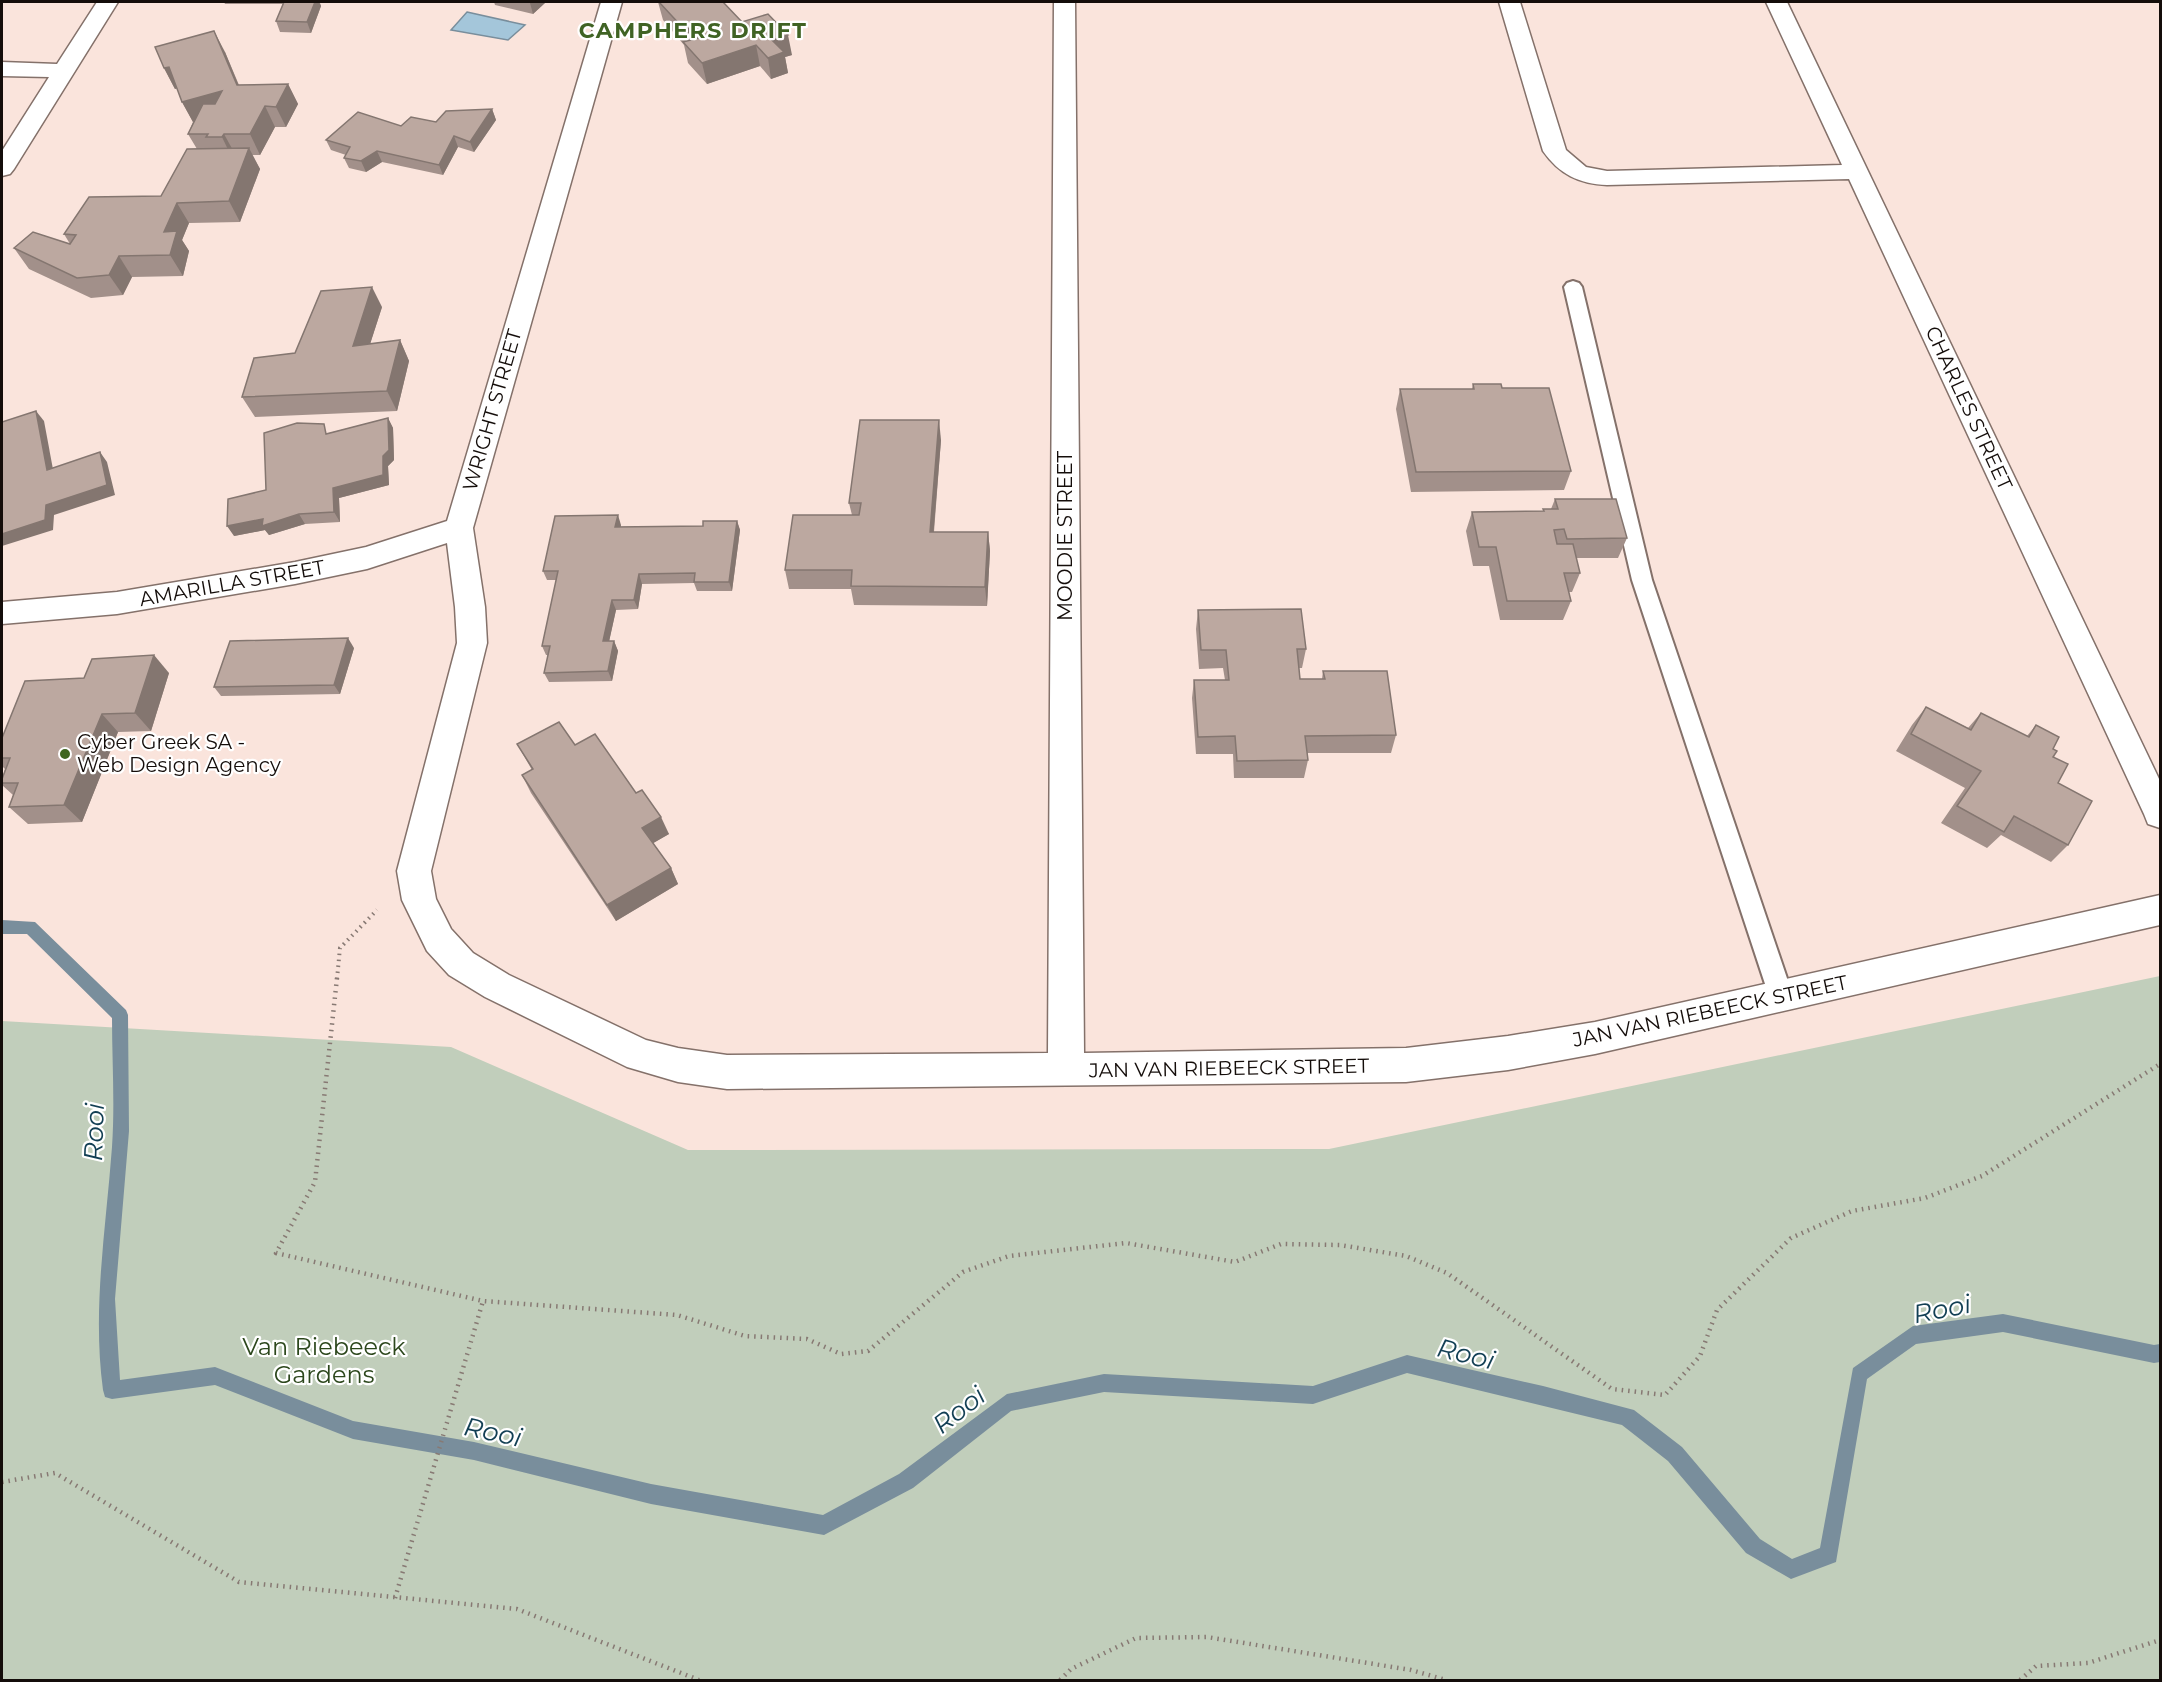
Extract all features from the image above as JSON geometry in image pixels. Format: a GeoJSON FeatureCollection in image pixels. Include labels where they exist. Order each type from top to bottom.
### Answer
{"type":"FeatureCollection","features":[{"type":"Feature","properties":{"kind":"street"},"geometry":{"type":"LineString","coordinates":[[2,169],[107,2]]}},
{"type":"Feature","properties":{"kind":"street","name":"WRIGHT STREET"},"geometry":{"type":"LineString","coordinates":[[425,823],[472,643],[470,607],[459,528],[611,2]]}},
{"type":"Feature","properties":{"kind":"street","name":"MOODIE STREET"},"geometry":{"type":"LineString","coordinates":[[1064,2],[1066,1070]]}},
{"type":"Feature","properties":{"kind":"street"},"geometry":{"type":"LineString","coordinates":[[1509,2],[1555,151],[1570,169],[1584,176],[1607,178],[1858,172]]}},
{"type":"Feature","properties":{"kind":"street","name":"CHARLES STREET"},"geometry":{"type":"LineString","coordinates":[[1777,2],[2160,814]]}},
{"type":"Feature","properties":{"kind":"street"},"geometry":{"type":"LineString","coordinates":[[2,69],[62,71]]}},
{"type":"Feature","properties":{"kind":"street","name":"AMARILLA STREET"},"geometry":{"type":"LineString","coordinates":[[2,613],[117,603],[295,573],[367,558],[459,528]]}},
{"type":"Feature","properties":{"kind":"street","name":"JAN VAN RIEBEECK STREET"},"geometry":{"type":"LineString","coordinates":[[425,823],[414,871],[419,900],[439,940],[461,964],[496,986],[640,1055],[678,1065],[727,1072],[1406,1065],[1508,1053],[1595,1038],[2160,910]]}},
{"type":"Feature","properties":{"kind":"lane"},"geometry":{"type":"LineString","coordinates":[[1573,287],[1642,580],[1781,996]]}},
{"type":"Feature","properties":{"kind":"path"},"geometry":{"type":"LineString","coordinates":[[414,871],[340,948],[315,1182],[276,1252],[483,1300],[677,1315],[745,1336],[807,1339],[841,1354],[867,1351],[963,1272],[1010,1256],[1126,1243],[1235,1262],[1281,1244],[1340,1245],[1406,1256],[1447,1273],[1612,1389],[1665,1395],[1700,1356],[1717,1310],[1791,1238],[1852,1210],[1925,1198],[1982,1176],[2160,1064]]}},
{"type":"Feature","properties":{"kind":"path"},"geometry":{"type":"LineString","coordinates":[[395,1598],[483,1300]]}},
{"type":"Feature","properties":{"kind":"path"},"geometry":{"type":"LineString","coordinates":[[2,1482],[55,1473],[239,1582],[517,1609],[699,1680]]}},
{"type":"Feature","properties":{"kind":"path"},"geometry":{"type":"LineString","coordinates":[[1060,1680],[1071,1669],[1136,1638],[1207,1637],[1411,1670],[1446,1680]]}},
{"type":"Feature","properties":{"kind":"path"},"geometry":{"type":"LineString","coordinates":[[2020,1680],[2036,1666],[2088,1663],[2160,1640]]}},
{"type":"Feature","properties":{"kind":"green space","name":"Van Riebeeck Gardens"},"geometry":{"type":"Polygon","coordinates":[[[2160,976],[2160,1680],[2,1680],[2,1021],[451,1047],[688,1150],[1329,1149],[2160,976]]]}},
{"type":"Feature","properties":{"kind":"water"},"geometry":{"type":"Polygon","coordinates":[[[467,12],[525,25],[508,40],[451,30],[467,12]]]}},
{"type":"Feature","properties":{"kind":"building"},"geometry":{"type":"Polygon","coordinates":[[[284,2],[315,2],[307,22],[276,21],[284,2]]]}},
{"type":"Feature","properties":{"kind":"building"},"geometry":{"type":"Polygon","coordinates":[[[659,2],[723,2],[742,22],[768,14],[788,35],[772,40],[784,52],[768,58],[756,45],[702,63],[683,42],[698,38],[689,28],[684,29],[659,2]]]}},
{"type":"Feature","properties":{"kind":"building"},"geometry":{"type":"Polygon","coordinates":[[[214,31],[237,85],[288,84],[276,107],[265,106],[250,134],[206,137],[208,134],[188,134],[203,104],[215,104],[222,91],[182,102],[169,67],[164,68],[155,47],[214,31]]]}},
{"type":"Feature","properties":{"kind":"building"},"geometry":{"type":"Polygon","coordinates":[[[492,109],[470,142],[454,136],[439,165],[377,151],[361,161],[344,158],[350,147],[326,140],[358,112],[401,126],[411,117],[436,122],[446,111],[492,109]]]}},
{"type":"Feature","properties":{"kind":"building"},"geometry":{"type":"Polygon","coordinates":[[[249,148],[229,201],[177,203],[164,232],[177,231],[170,255],[119,256],[109,275],[77,278],[14,248],[33,232],[70,244],[76,235],[64,234],[89,197],[161,196],[187,149],[249,148]]]}},
{"type":"Feature","properties":{"kind":"building"},"geometry":{"type":"Polygon","coordinates":[[[372,287],[353,346],[400,340],[387,391],[242,397],[254,358],[295,353],[321,291],[372,287]]]}},
{"type":"Feature","properties":{"kind":"building"},"geometry":{"type":"Polygon","coordinates":[[[1473,384],[1501,384],[1502,388],[1549,388],[1571,471],[1416,472],[1400,389],[1474,389],[1473,384]]]}},
{"type":"Feature","properties":{"kind":"building"},"geometry":{"type":"Polygon","coordinates":[[[36,411],[47,470],[100,452],[107,485],[46,505],[45,520],[2,534],[2,422],[36,411]]]}},
{"type":"Feature","properties":{"kind":"building"},"geometry":{"type":"Polygon","coordinates":[[[388,418],[389,450],[383,456],[383,475],[333,488],[334,512],[299,514],[262,526],[263,519],[227,526],[228,499],[266,490],[264,433],[297,423],[324,424],[326,434],[388,418]]]}},
{"type":"Feature","properties":{"kind":"building"},"geometry":{"type":"Polygon","coordinates":[[[860,420],[939,420],[930,532],[988,532],[985,587],[851,586],[852,570],[785,570],[793,515],[859,515],[861,503],[849,503],[860,420]]]}},
{"type":"Feature","properties":{"kind":"building"},"geometry":{"type":"Polygon","coordinates":[[[1555,499],[1616,499],[1627,538],[1567,539],[1564,529],[1554,530],[1557,544],[1573,544],[1580,573],[1564,573],[1571,601],[1507,601],[1496,547],[1479,547],[1472,512],[1558,509],[1555,499]]]}},
{"type":"Feature","properties":{"kind":"building"},"geometry":{"type":"Polygon","coordinates":[[[618,515],[615,527],[703,526],[703,521],[737,521],[729,582],[694,582],[695,573],[639,574],[634,600],[612,600],[603,641],[614,641],[608,671],[544,673],[550,646],[542,646],[558,571],[543,571],[555,516],[618,515]]]}},
{"type":"Feature","properties":{"kind":"building"},"geometry":{"type":"Polygon","coordinates":[[[1301,609],[1306,649],[1297,649],[1300,679],[1325,679],[1323,671],[1387,671],[1396,735],[1305,736],[1308,760],[1237,761],[1235,736],[1198,737],[1194,680],[1229,680],[1226,650],[1201,650],[1198,610],[1301,609]]]}},
{"type":"Feature","properties":{"kind":"building"},"geometry":{"type":"Polygon","coordinates":[[[348,638],[334,685],[214,687],[230,641],[348,638]]]}},
{"type":"Feature","properties":{"kind":"building","name":"Cyber Greek SA - Web Design Agency"},"geometry":{"type":"Polygon","coordinates":[[[154,655],[135,713],[102,714],[64,805],[9,807],[18,783],[2,783],[10,758],[2,758],[2,738],[25,681],[84,678],[92,659],[154,655]]]}},
{"type":"Feature","properties":{"kind":"building"},"geometry":{"type":"Polygon","coordinates":[[[1926,707],[1971,730],[1981,713],[2029,737],[2036,725],[2059,737],[2053,749],[2057,751],[2053,757],[2068,764],[2058,783],[2092,801],[2068,845],[2014,816],[2004,832],[1957,806],[1981,771],[1911,734],[1926,707]]]}},
{"type":"Feature","properties":{"kind":"building"},"geometry":{"type":"Polygon","coordinates":[[[559,722],[575,745],[595,734],[636,793],[642,790],[661,817],[642,828],[671,868],[607,905],[522,775],[533,769],[517,744],[559,722]]]}},
{"type":"Feature","properties":{"kind":"waterway","name":"Rooi"},"geometry":{"type":"LineString","coordinates":[[2,927],[30,927],[120,1015],[121,1131],[108,1269],[106,1330],[112,1390],[215,1376],[353,1430],[474,1451],[651,1494],[824,1525],[906,1481],[1007,1403],[1104,1383],[1313,1395],[1407,1364],[1627,1417],[1675,1454],[1753,1546],[1791,1569],[1829,1555],[1859,1374],[1913,1335],[2003,1323],[2154,1354],[2160,1353]]}},
{"type":"Feature","properties":{"kind":"place","name":"Cyber Greek SA - Web Design Agency"},"geometry":{"type":"Point","coordinates":[65,754]}},
{"type":"Feature","properties":{"kind":"district","name":"CAMPHERS DRIFT"},"geometry":{"type":"Point","coordinates":[693,30]}}]}
